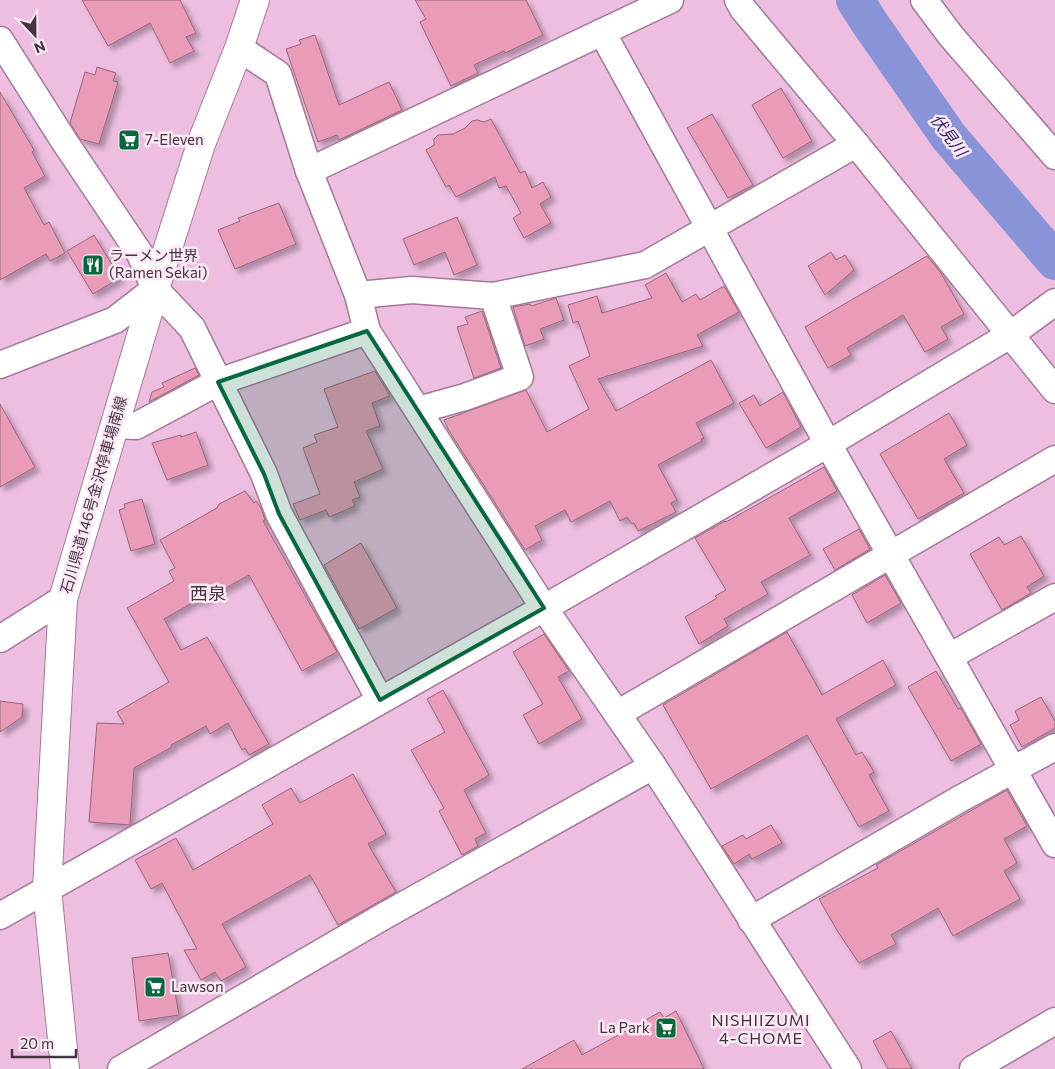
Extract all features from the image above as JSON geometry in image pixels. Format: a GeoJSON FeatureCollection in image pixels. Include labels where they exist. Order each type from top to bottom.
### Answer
{"type":"FeatureCollection","features":[{"type":"Feature","properties":{"kind":"main road","name":"石川県道146号金沢停車場南線"},"geometry":{"type":"LineString","coordinates":[[65,1069],[47,889],[63,599],[155,289],[202,144],[239,48],[254,0]]}},
{"type":"Feature","properties":{"kind":"street"},"geometry":{"type":"LineString","coordinates":[[309,171],[670,0]]}},
{"type":"Feature","properties":{"kind":"street"},"geometry":{"type":"LineString","coordinates":[[738,0],[743,9],[856,144],[1016,330],[1055,390]]}},
{"type":"Feature","properties":{"kind":"street"},"geometry":{"type":"LineString","coordinates":[[924,0],[951,36],[1055,156]]}},
{"type":"Feature","properties":{"kind":"street"},"geometry":{"type":"LineString","coordinates":[[602,32],[828,444],[1055,844]]}},
{"type":"Feature","properties":{"kind":"street"},"geometry":{"type":"LineString","coordinates":[[239,48],[278,74],[309,171],[358,295],[367,331],[544,608],[653,766],[848,1069]]}},
{"type":"Feature","properties":{"kind":"street"},"geometry":{"type":"LineString","coordinates":[[3,53],[140,254],[155,289],[192,328],[264,474],[278,514],[380,700]]}},
{"type":"Feature","properties":{"kind":"street"},"geometry":{"type":"LineString","coordinates":[[358,295],[412,290],[493,296],[645,265],[856,144]]}},
{"type":"Feature","properties":{"kind":"street"},"geometry":{"type":"LineString","coordinates":[[0,365],[115,320],[155,289]]}},
{"type":"Feature","properties":{"kind":"street"},"geometry":{"type":"LineString","coordinates":[[418,410],[465,397],[520,377],[493,296]]}},
{"type":"Feature","properties":{"kind":"street"},"geometry":{"type":"LineString","coordinates":[[0,916],[544,608],[828,444],[1016,330],[1055,302]]}},
{"type":"Feature","properties":{"kind":"street"},"geometry":{"type":"LineString","coordinates":[[114,426],[136,426],[218,382],[367,331]]}},
{"type":"Feature","properties":{"kind":"street"},"geometry":{"type":"LineString","coordinates":[[617,714],[1055,459]]}},
{"type":"Feature","properties":{"kind":"street"},"geometry":{"type":"LineString","coordinates":[[949,657],[1055,597]]}},
{"type":"Feature","properties":{"kind":"street"},"geometry":{"type":"LineString","coordinates":[[0,640],[63,599]]}},
{"type":"Feature","properties":{"kind":"street"},"geometry":{"type":"LineString","coordinates":[[751,920],[949,805],[1055,747]]}},
{"type":"Feature","properties":{"kind":"street"},"geometry":{"type":"LineString","coordinates":[[121,1069],[384,916],[653,766]]}},
{"type":"Feature","properties":{"kind":"street"},"geometry":{"type":"LineString","coordinates":[[974,1069],[1055,1021]]}},
{"type":"Feature","properties":{"kind":"highlighted area"},"geometry":{"type":"Polygon","coordinates":[[[367,331],[544,608],[380,700],[279,514],[264,474],[218,382],[367,331]]]}},
{"type":"Feature","properties":{"kind":"building"},"geometry":{"type":"Polygon","coordinates":[[[82,0],[180,0],[196,33],[186,37],[194,51],[170,63],[150,23],[108,46],[82,0]]]}},
{"type":"Feature","properties":{"kind":"building"},"geometry":{"type":"Polygon","coordinates":[[[415,0],[526,0],[543,35],[474,65],[478,73],[451,86],[420,22],[426,19],[415,0]]]}},
{"type":"Feature","properties":{"kind":"building"},"geometry":{"type":"Polygon","coordinates":[[[315,35],[339,105],[389,82],[402,110],[339,140],[337,135],[318,142],[286,49],[301,44],[299,40],[315,35]]]}},
{"type":"Feature","properties":{"kind":"building"},"geometry":{"type":"Polygon","coordinates":[[[97,67],[116,73],[113,81],[118,82],[99,144],[80,139],[70,123],[85,72],[95,75],[97,67]]]}},
{"type":"Feature","properties":{"kind":"building"},"geometry":{"type":"Polygon","coordinates":[[[781,88],[812,141],[783,158],[752,105],[781,88]]]}},
{"type":"Feature","properties":{"kind":"building"},"geometry":{"type":"Polygon","coordinates":[[[0,92],[34,150],[32,152],[45,176],[24,188],[44,225],[49,222],[65,253],[50,261],[46,254],[0,280],[0,92]]]}},
{"type":"Feature","properties":{"kind":"building"},"geometry":{"type":"Polygon","coordinates":[[[712,114],[753,185],[728,198],[687,128],[712,114]]]}},
{"type":"Feature","properties":{"kind":"building"},"geometry":{"type":"Polygon","coordinates":[[[491,119],[520,173],[525,171],[532,188],[543,182],[551,197],[540,204],[551,223],[524,238],[513,218],[521,213],[506,186],[499,188],[495,177],[456,197],[449,185],[446,187],[426,150],[434,145],[434,139],[438,135],[453,134],[465,128],[472,121],[484,122],[491,119]]]}},
{"type":"Feature","properties":{"kind":"building"},"geometry":{"type":"Polygon","coordinates":[[[279,203],[296,244],[235,269],[218,230],[240,221],[238,218],[279,203]]]}},
{"type":"Feature","properties":{"kind":"building"},"geometry":{"type":"Polygon","coordinates":[[[457,217],[477,265],[454,275],[445,252],[414,265],[403,239],[457,217]]]}},
{"type":"Feature","properties":{"kind":"building","name":"ラーメン世界 (Ramen Sekai)"},"geometry":{"type":"Polygon","coordinates":[[[94,235],[120,278],[93,294],[67,251],[94,235]]]}},
{"type":"Feature","properties":{"kind":"building"},"geometry":{"type":"Polygon","coordinates":[[[831,252],[836,260],[845,255],[854,270],[825,295],[808,266],[831,252]]]}},
{"type":"Feature","properties":{"kind":"building"},"geometry":{"type":"Polygon","coordinates":[[[927,256],[941,273],[964,314],[941,327],[948,339],[925,352],[903,315],[847,348],[851,355],[828,368],[805,327],[927,256]]]}},
{"type":"Feature","properties":{"kind":"building"},"geometry":{"type":"Polygon","coordinates":[[[666,273],[682,302],[696,294],[700,300],[724,286],[739,312],[697,335],[703,346],[598,379],[616,411],[711,360],[734,403],[696,423],[704,438],[701,439],[702,441],[658,465],[677,500],[671,503],[676,512],[638,531],[634,523],[632,524],[627,517],[620,521],[610,501],[571,522],[565,510],[535,526],[542,540],[525,550],[444,420],[526,390],[547,432],[589,409],[569,366],[590,356],[578,321],[573,323],[568,305],[597,296],[602,313],[652,298],[645,285],[666,273]]]}},
{"type":"Feature","properties":{"kind":"building"},"geometry":{"type":"Polygon","coordinates":[[[556,298],[564,320],[540,329],[544,339],[525,346],[513,307],[530,304],[531,306],[556,298]]]}},
{"type":"Feature","properties":{"kind":"building"},"geometry":{"type":"Polygon","coordinates":[[[482,311],[501,368],[474,378],[457,327],[468,324],[465,317],[482,311]]]}},
{"type":"Feature","properties":{"kind":"building"},"geometry":{"type":"Polygon","coordinates":[[[195,368],[199,375],[149,402],[152,392],[164,387],[162,383],[195,368]]]}},
{"type":"Feature","properties":{"kind":"building"},"geometry":{"type":"Polygon","coordinates":[[[375,371],[390,396],[372,403],[380,426],[366,431],[383,469],[354,482],[360,497],[352,500],[355,506],[329,517],[326,510],[300,520],[293,504],[320,494],[303,448],[317,442],[314,435],[338,427],[324,389],[375,371]]]}},
{"type":"Feature","properties":{"kind":"building"},"geometry":{"type":"Polygon","coordinates":[[[783,392],[801,427],[766,448],[739,403],[754,395],[760,406],[783,392]]]}},
{"type":"Feature","properties":{"kind":"building"},"geometry":{"type":"Polygon","coordinates":[[[0,404],[35,467],[0,487],[0,404]]]}},
{"type":"Feature","properties":{"kind":"building"},"geometry":{"type":"Polygon","coordinates":[[[949,413],[967,445],[944,459],[964,493],[918,519],[880,454],[949,413]]]}},
{"type":"Feature","properties":{"kind":"building"},"geometry":{"type":"Polygon","coordinates":[[[196,432],[208,465],[167,480],[152,443],[196,432]]]}},
{"type":"Feature","properties":{"kind":"building"},"geometry":{"type":"Polygon","coordinates":[[[824,467],[837,491],[789,518],[810,555],[761,582],[768,594],[724,619],[728,626],[699,644],[685,617],[717,598],[715,596],[726,590],[695,538],[824,467]]]}},
{"type":"Feature","properties":{"kind":"building"},"geometry":{"type":"Polygon","coordinates":[[[245,491],[254,503],[256,501],[261,508],[265,520],[263,521],[337,652],[302,671],[249,575],[201,602],[199,599],[164,619],[181,650],[207,637],[269,744],[249,755],[245,748],[242,750],[228,723],[210,734],[206,726],[134,768],[130,825],[89,822],[97,723],[124,724],[117,712],[169,682],[127,608],[174,581],[169,571],[175,568],[160,540],[217,508],[219,504],[245,491]]]}},
{"type":"Feature","properties":{"kind":"building"},"geometry":{"type":"Polygon","coordinates":[[[142,499],[155,544],[131,551],[119,510],[125,508],[124,504],[142,499]]]}},
{"type":"Feature","properties":{"kind":"building"},"geometry":{"type":"Polygon","coordinates":[[[859,529],[870,549],[835,570],[823,549],[859,529]]]}},
{"type":"Feature","properties":{"kind":"building"},"geometry":{"type":"Polygon","coordinates":[[[1021,536],[1044,576],[1027,587],[1031,593],[1002,610],[970,554],[999,537],[1004,545],[1021,536]]]}},
{"type":"Feature","properties":{"kind":"building"},"geometry":{"type":"Polygon","coordinates":[[[361,543],[397,608],[359,629],[324,565],[361,543]]]}},
{"type":"Feature","properties":{"kind":"building"},"geometry":{"type":"Polygon","coordinates":[[[885,575],[901,603],[867,623],[852,595],[885,575]]]}},
{"type":"Feature","properties":{"kind":"building"},"geometry":{"type":"Polygon","coordinates":[[[787,632],[822,695],[883,660],[896,685],[836,719],[856,755],[862,752],[874,772],[869,775],[889,811],[859,827],[807,735],[711,789],[663,705],[787,632]]]}},
{"type":"Feature","properties":{"kind":"building"},"geometry":{"type":"Polygon","coordinates":[[[544,634],[569,671],[558,677],[582,719],[539,744],[523,715],[543,704],[513,652],[544,634]]]}},
{"type":"Feature","properties":{"kind":"building"},"geometry":{"type":"Polygon","coordinates":[[[936,671],[958,709],[961,708],[981,744],[951,761],[908,687],[936,671]]]}},
{"type":"Feature","properties":{"kind":"building"},"geometry":{"type":"Polygon","coordinates":[[[443,690],[489,775],[464,790],[486,833],[475,839],[478,846],[462,855],[439,811],[444,808],[411,750],[445,732],[427,699],[443,690]]]}},
{"type":"Feature","properties":{"kind":"building"},"geometry":{"type":"Polygon","coordinates":[[[1041,697],[1055,721],[1055,728],[1022,747],[1010,725],[1019,720],[1015,711],[1041,697]]]}},
{"type":"Feature","properties":{"kind":"building"},"geometry":{"type":"Polygon","coordinates":[[[0,701],[23,704],[22,717],[0,732],[0,701]]]}},
{"type":"Feature","properties":{"kind":"building"},"geometry":{"type":"Polygon","coordinates":[[[353,774],[386,834],[368,844],[396,892],[338,925],[310,875],[222,924],[246,967],[221,981],[215,972],[201,980],[184,950],[197,949],[162,883],[151,889],[135,860],[176,838],[193,870],[273,824],[262,805],[270,800],[291,788],[300,803],[353,774]]]}},
{"type":"Feature","properties":{"kind":"building"},"geometry":{"type":"Polygon","coordinates":[[[1007,790],[1027,826],[1004,839],[1017,863],[1004,871],[1020,899],[953,936],[938,908],[891,935],[896,944],[859,963],[819,899],[878,868],[876,865],[1007,790]]]}},
{"type":"Feature","properties":{"kind":"building"},"geometry":{"type":"Polygon","coordinates":[[[771,825],[782,843],[752,859],[749,854],[734,864],[722,846],[743,835],[746,839],[771,825]]]}},
{"type":"Feature","properties":{"kind":"building","name":"Lawson"},"geometry":{"type":"Polygon","coordinates":[[[168,953],[179,1015],[139,1021],[132,958],[168,953]]]}},
{"type":"Feature","properties":{"kind":"building","name":"La Park"},"geometry":{"type":"Polygon","coordinates":[[[676,1011],[704,1069],[522,1069],[574,1040],[582,1055],[660,1012],[664,1018],[676,1011]]]}},
{"type":"Feature","properties":{"kind":"building"},"geometry":{"type":"Polygon","coordinates":[[[891,1031],[912,1069],[888,1069],[873,1041],[891,1031]]]}},
{"type":"Feature","properties":{"kind":"waterway","name":"伏見川"},"geometry":{"type":"LineString","coordinates":[[855,0],[949,137],[1055,261]]}},
{"type":"Feature","properties":{"kind":"place","name":"7-Eleven"},"geometry":{"type":"Point","coordinates":[129,140]}},
{"type":"Feature","properties":{"kind":"place","name":"ラーメン世界 (Ramen Sekai)"},"geometry":{"type":"Point","coordinates":[93,265]}},
{"type":"Feature","properties":{"kind":"place","name":"Lawson"},"geometry":{"type":"Point","coordinates":[155,987]}},
{"type":"Feature","properties":{"kind":"place","name":"La Park"},"geometry":{"type":"Point","coordinates":[666,1028]}},
{"type":"Feature","properties":{"kind":"district","name":"西泉"},"geometry":{"type":"Point","coordinates":[208,594]}},
{"type":"Feature","properties":{"kind":"district","name":"NISHIIZUMI 4-CHOME"},"geometry":{"type":"Point","coordinates":[761,1029]}}]}
